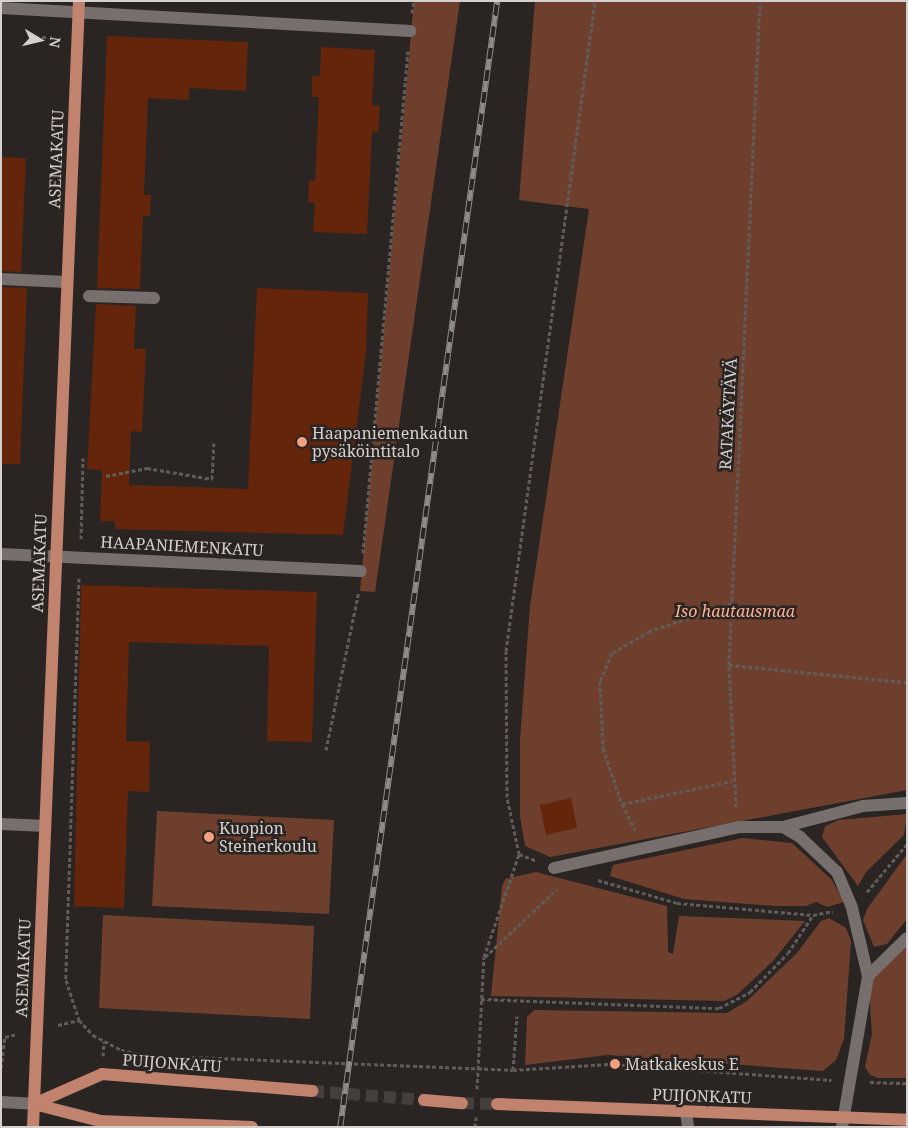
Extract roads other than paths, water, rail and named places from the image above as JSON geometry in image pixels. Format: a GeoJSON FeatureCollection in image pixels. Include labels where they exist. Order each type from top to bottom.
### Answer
{"type":"FeatureCollection","features":[{"type":"Feature","properties":{"kind":"main road","name":"ASEMAKATU"},"geometry":{"type":"LineString","coordinates":[[33,1127],[79,7]]}},
{"type":"Feature","properties":{"kind":"main road","name":"PUIJONKATU"},"geometry":{"type":"LineString","coordinates":[[34,1104],[102,1074],[312,1091]]}},
{"type":"Feature","properties":{"kind":"main road"},"geometry":{"type":"LineString","coordinates":[[424,1100],[462,1103]]}},
{"type":"Feature","properties":{"kind":"main road","name":"PUIJONKATU"},"geometry":{"type":"LineString","coordinates":[[34,1104],[100,1121],[252,1127]]}},
{"type":"Feature","properties":{"kind":"main road","name":"PUIJONKATU"},"geometry":{"type":"LineString","coordinates":[[497,1104],[686,1112],[842,1122],[907,1120]]}},
{"type":"Feature","properties":{"kind":"street"},"geometry":{"type":"LineString","coordinates":[[1,8],[79,7],[410,32]]}},
{"type":"Feature","properties":{"kind":"street"},"geometry":{"type":"LineString","coordinates":[[1,278],[68,282]]}},
{"type":"Feature","properties":{"kind":"street"},"geometry":{"type":"LineString","coordinates":[[88,296],[154,298]]}},
{"type":"Feature","properties":{"kind":"street","name":"HAAPANIEMENKATU"},"geometry":{"type":"LineString","coordinates":[[1,554],[361,571]]}},
{"type":"Feature","properties":{"kind":"street"},"geometry":{"type":"LineString","coordinates":[[554,868],[738,827],[783,827],[863,806],[907,803]]}},
{"type":"Feature","properties":{"kind":"street"},"geometry":{"type":"LineString","coordinates":[[1,824],[45,826]]}},
{"type":"Feature","properties":{"kind":"street"},"geometry":{"type":"LineString","coordinates":[[783,827],[800,837],[837,872],[852,908],[868,976],[842,1122]]}},
{"type":"Feature","properties":{"kind":"street"},"geometry":{"type":"LineString","coordinates":[[868,976],[907,938]]}},
{"type":"Feature","properties":{"kind":"street","name":"PUIJONKATU"},"geometry":{"type":"LineString","coordinates":[[1,1102],[34,1104]]}},
{"type":"Feature","properties":{"kind":"street"},"geometry":{"type":"LineString","coordinates":[[686,1112],[688,1127]]}},
{"type":"Feature","properties":{"kind":"tunnel"},"geometry":{"type":"LineString","coordinates":[[312,1091],[424,1100]]}},
{"type":"Feature","properties":{"kind":"tunnel"},"geometry":{"type":"LineString","coordinates":[[462,1103],[497,1104]]}},
{"type":"Feature","properties":{"kind":"railway"},"geometry":{"type":"LineString","coordinates":[[340,1127],[497,1]]}},
{"type":"Feature","properties":{"kind":"place","name":"Haapaniemenkadun pysäköintitalo"},"geometry":{"type":"Point","coordinates":[302,442]}},
{"type":"Feature","properties":{"kind":"place","name":"Kuopion Steinerkoulu"},"geometry":{"type":"Point","coordinates":[209,837]}},
{"type":"Feature","properties":{"kind":"place","name":"Matkakeskus E"},"geometry":{"type":"Point","coordinates":[615,1064]}},
{"type":"Feature","properties":{"kind":"park label","name":"Iso hautausmaa"},"geometry":{"type":"Point","coordinates":[735,611]}}]}
